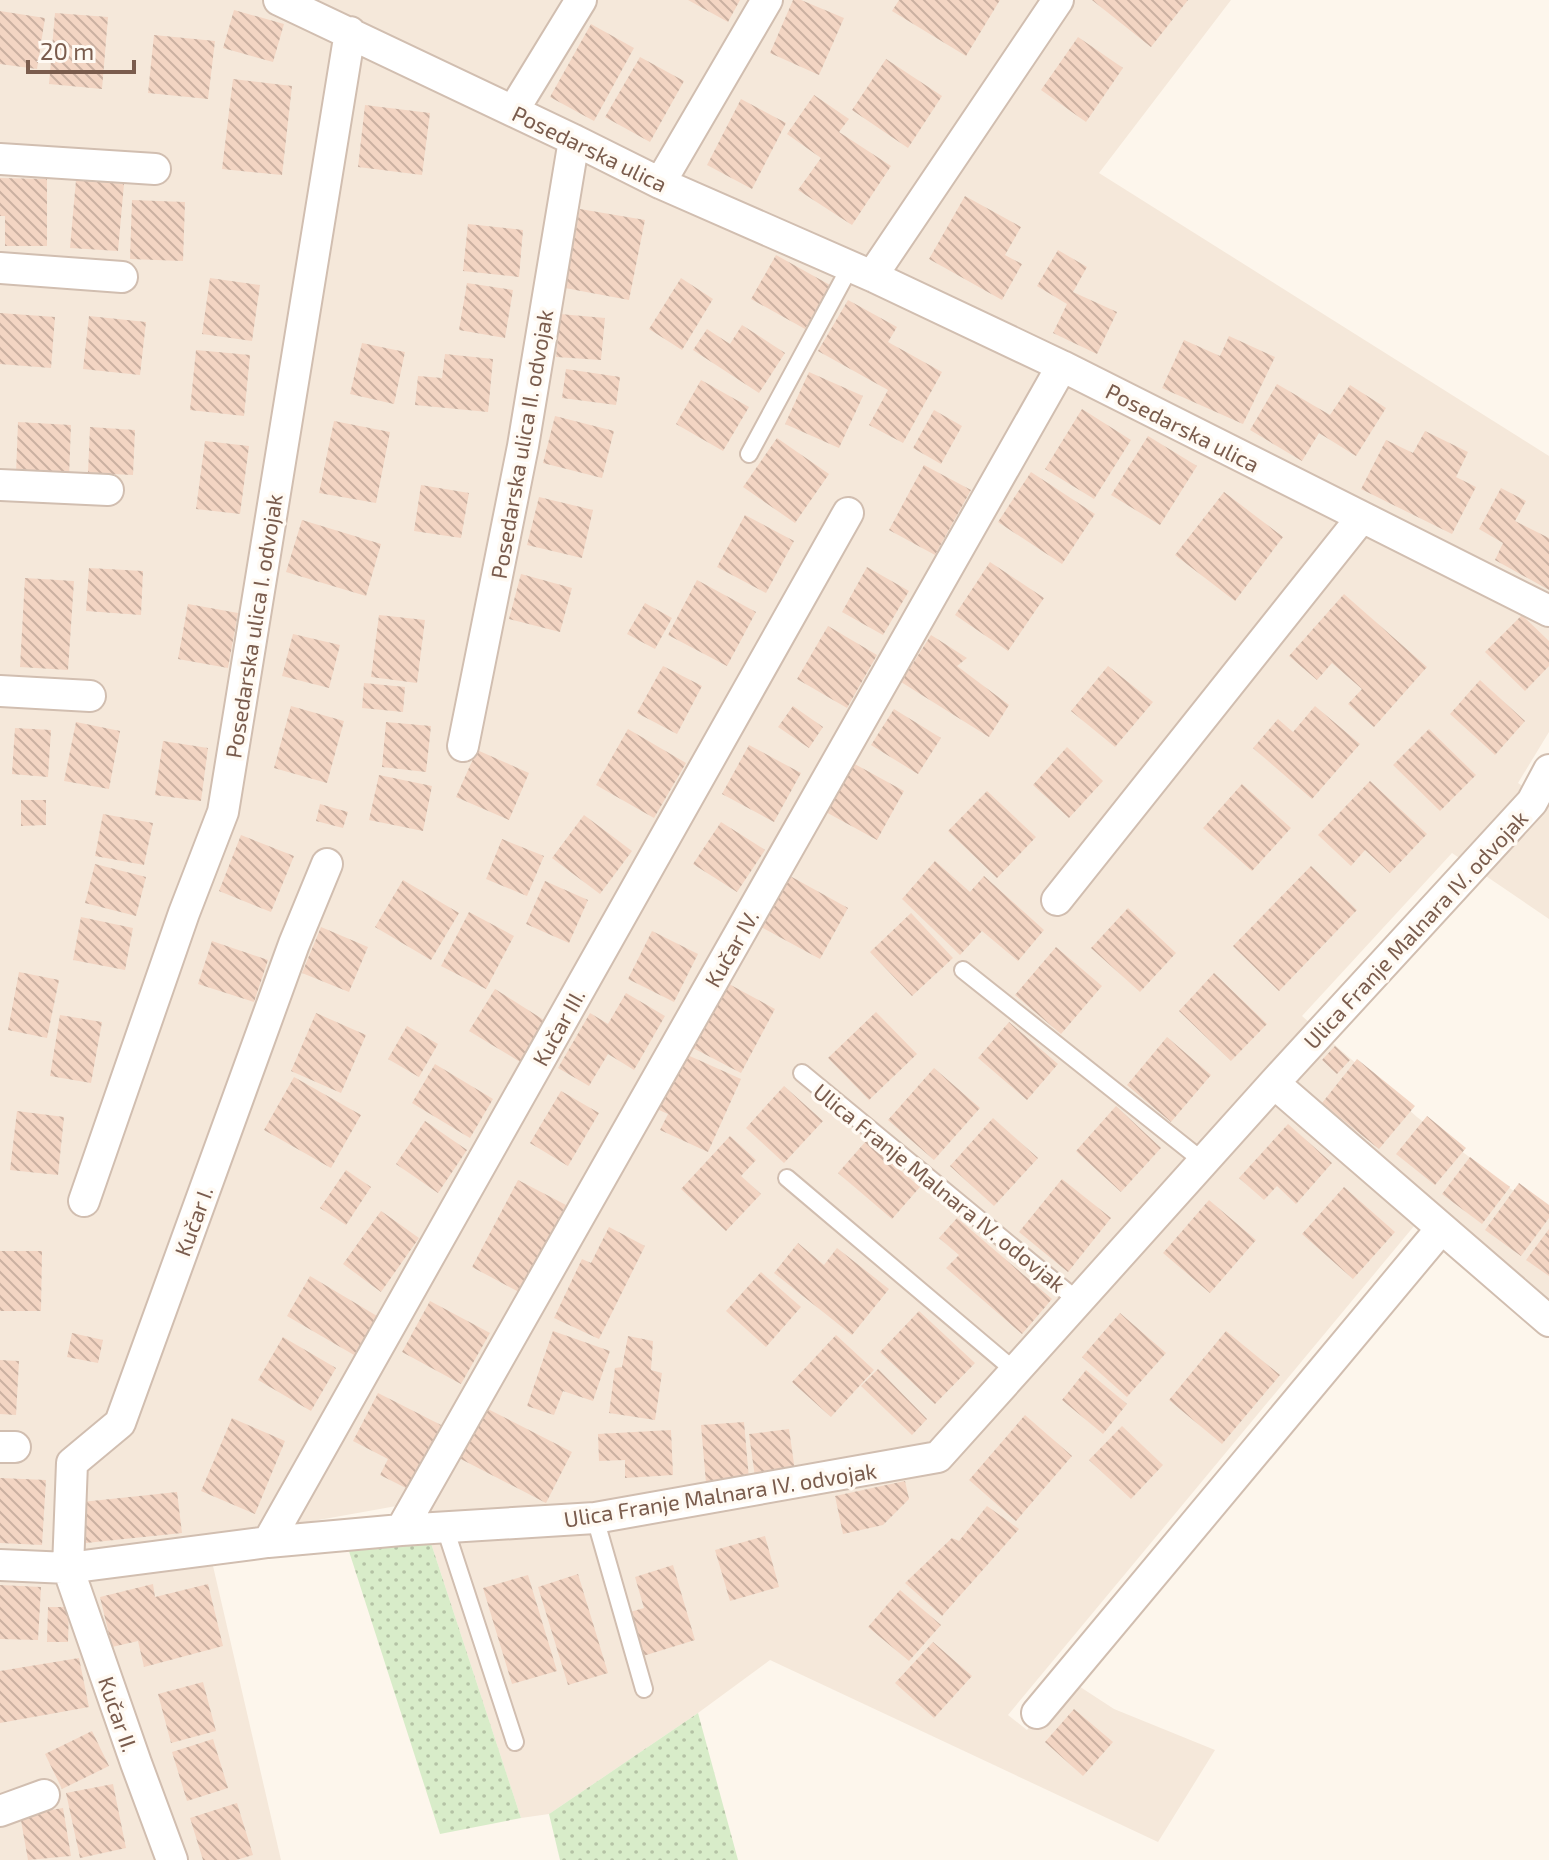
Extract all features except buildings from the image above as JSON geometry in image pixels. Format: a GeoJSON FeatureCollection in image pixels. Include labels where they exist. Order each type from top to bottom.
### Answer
{"type":"FeatureCollection","features":[{"type":"Feature","properties":{"kind":"street","name":"Posedarska ulica"},"geometry":{"type":"LineString","coordinates":[[279,0],[342,19],[513,111],[660,183],[861,271],[1062,366],[1549,611]]}},
{"type":"Feature","properties":{"kind":"street"},"geometry":{"type":"LineString","coordinates":[[513,111],[581,0]]}},
{"type":"Feature","properties":{"kind":"street"},"geometry":{"type":"LineString","coordinates":[[660,183],[767,0]]}},
{"type":"Feature","properties":{"kind":"street"},"geometry":{"type":"LineString","coordinates":[[861,271],[1058,0]]}},
{"type":"Feature","properties":{"kind":"street","name":"Posedarska ulica I. odvojak"},"geometry":{"type":"LineString","coordinates":[[84,1201],[184,913],[223,812],[342,19]]}},
{"type":"Feature","properties":{"kind":"street","name":"Posedarska ulica II. odvojak"},"geometry":{"type":"LineString","coordinates":[[463,746],[523,446],[574,140]]}},
{"type":"Feature","properties":{"kind":"street"},"geometry":{"type":"LineString","coordinates":[[0,159],[155,169]]}},
{"type":"Feature","properties":{"kind":"street"},"geometry":{"type":"LineString","coordinates":[[0,268],[122,277]]}},
{"type":"Feature","properties":{"kind":"street","name":"Kučar IV."},"geometry":{"type":"LineString","coordinates":[[401,1530],[1062,366]]}},
{"type":"Feature","properties":{"kind":"street"},"geometry":{"type":"LineString","coordinates":[[0,485],[108,490]]}},
{"type":"Feature","properties":{"kind":"street","name":"Kučar III."},"geometry":{"type":"LineString","coordinates":[[268,1542],[848,513]]}},
{"type":"Feature","properties":{"kind":"street"},"geometry":{"type":"LineString","coordinates":[[1057,900],[1362,517]]}},
{"type":"Feature","properties":{"kind":"street"},"geometry":{"type":"LineString","coordinates":[[0,691],[90,696]]}},
{"type":"Feature","properties":{"kind":"street","name":"Ulica Franje Malnara IV. odvojak"},"geometry":{"type":"LineString","coordinates":[[0,1565],[68,1568],[268,1542],[595,1518],[938,1457],[1274,1083],[1540,808],[1549,770]]}},
{"type":"Feature","properties":{"kind":"street","name":"Kučar I."},"geometry":{"type":"LineString","coordinates":[[68,1568],[72,1463],[120,1423],[294,944],[327,864]]}},
{"type":"Feature","properties":{"kind":"street"},"geometry":{"type":"LineString","coordinates":[[1274,1083],[1549,1321]]}},
{"type":"Feature","properties":{"kind":"street"},"geometry":{"type":"LineString","coordinates":[[1037,1713],[1441,1229]]}},
{"type":"Feature","properties":{"kind":"street","name":"Kučar II."},"geometry":{"type":"LineString","coordinates":[[68,1568],[172,1860]]}},
{"type":"Feature","properties":{"kind":"street"},"geometry":{"type":"LineString","coordinates":[[0,1811],[44,1795]]}},
{"type":"Feature","properties":{"kind":"lane"},"geometry":{"type":"LineString","coordinates":[[749,454],[861,271]]}},
{"type":"Feature","properties":{"kind":"lane"},"geometry":{"type":"LineString","coordinates":[[963,970],[1204,1162]]}},
{"type":"Feature","properties":{"kind":"lane","name":"Ulica Franje Malnara IV. odovjak"},"geometry":{"type":"LineString","coordinates":[[802,1073],[1078,1301]]}},
{"type":"Feature","properties":{"kind":"lane"},"geometry":{"type":"LineString","coordinates":[[787,1178],[1015,1371]]}},
{"type":"Feature","properties":{"kind":"lane"},"geometry":{"type":"LineString","coordinates":[[595,1518],[644,1689]]}},
{"type":"Feature","properties":{"kind":"lane"},"geometry":{"type":"LineString","coordinates":[[445,1528],[515,1742]]}},
{"type":"Feature","properties":{"kind":"shaded area"},"geometry":{"type":"Polygon","coordinates":[[[0,0],[1231,0],[1099,173],[1549,456],[1549,732],[1518,783],[1549,803],[1549,919],[1452,853],[1302,1016],[1417,1117],[1549,1218],[1549,1301],[1434,1202],[1008,1715],[1027,1730],[1068,1679],[1114,1709],[1215,1750],[1158,1842],[770,1660],[549,1814],[521,1818],[429,1537],[430,1500],[207,1540],[281,1860],[0,1860],[0,0]]]}},
{"type":"Feature","properties":{"kind":"green space"},"geometry":{"type":"Polygon","coordinates":[[[429,1537],[521,1818],[440,1834],[346,1542],[429,1537]]]}},
{"type":"Feature","properties":{"kind":"green space"},"geometry":{"type":"Polygon","coordinates":[[[698,1713],[738,1860],[560,1860],[549,1814],[698,1713]]]}}]}
